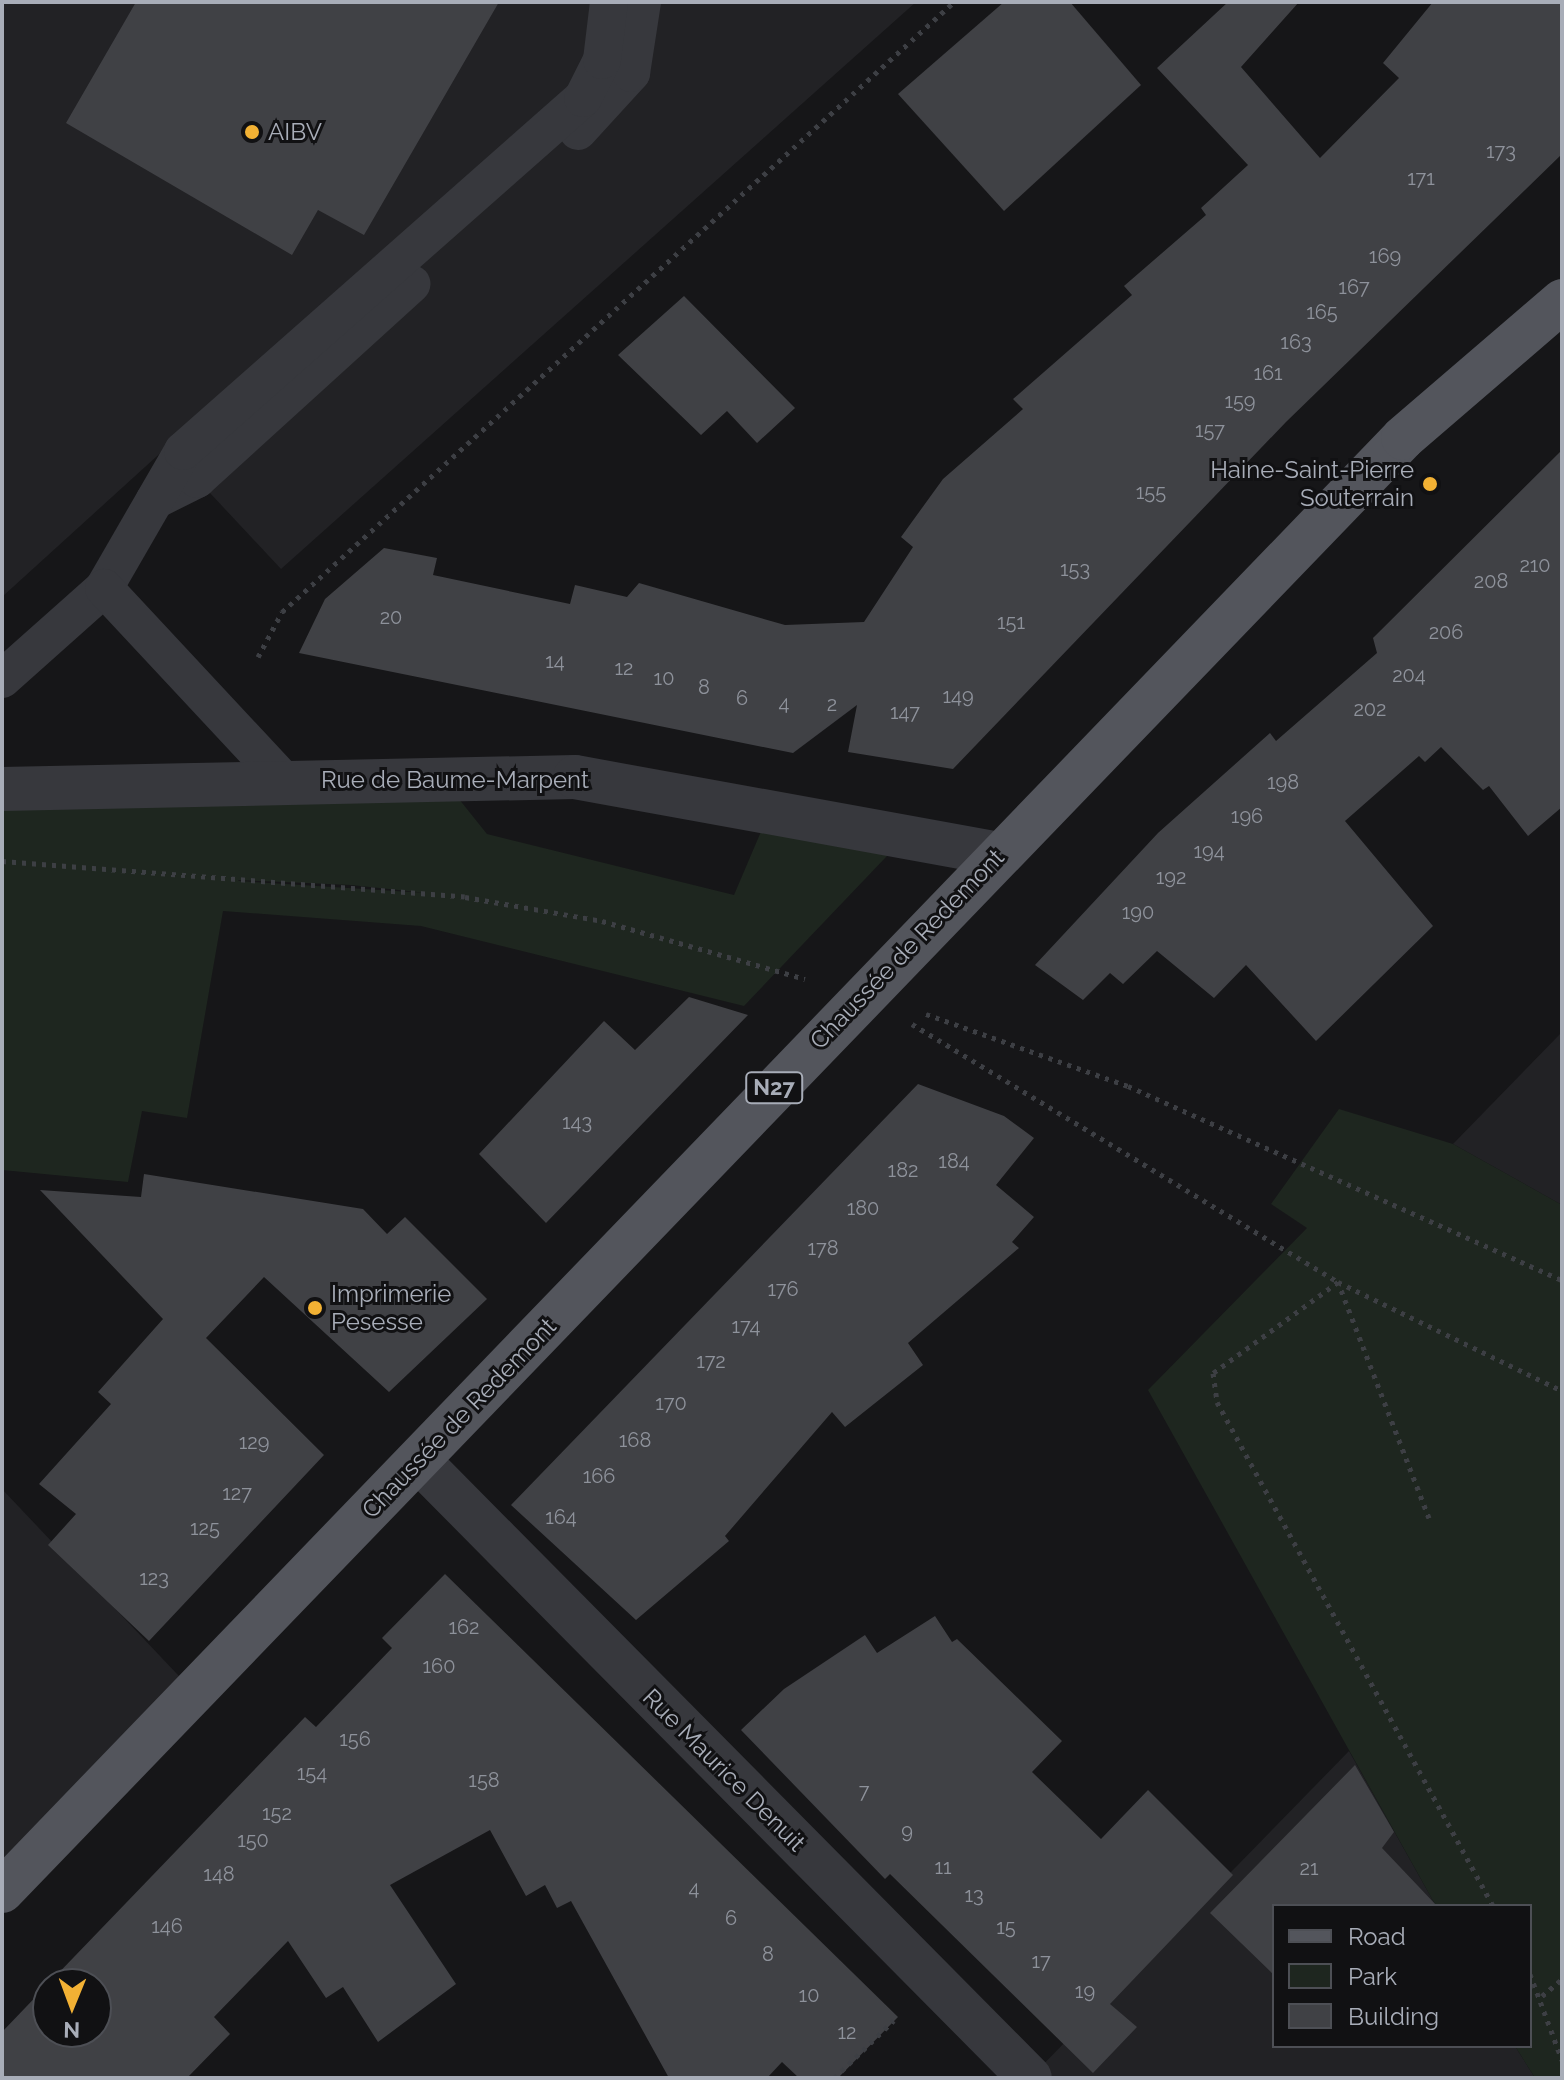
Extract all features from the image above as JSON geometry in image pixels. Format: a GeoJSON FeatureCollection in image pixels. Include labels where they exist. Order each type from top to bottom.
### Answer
{"type":"FeatureCollection","features":[{"type":"Feature","properties":{"kind":"main road","name":"Chaussée de Redemont"},"geometry":{"type":"LineString","coordinates":[[2,1891],[419,1461],[997,854],[1403,438],[1562,301]]}},
{"type":"Feature","properties":{"kind":"street","name":"Rue de Baume-Marpent"},"geometry":{"type":"LineString","coordinates":[[2,789],[282,779],[575,777],[997,854]]}},
{"type":"Feature","properties":{"kind":"street","name":"Rue Maurice Denuit"},"geometry":{"type":"LineString","coordinates":[[419,1461],[1030,2078]]}},
{"type":"Feature","properties":{"kind":"lane"},"geometry":{"type":"LineString","coordinates":[[2,679],[104,588],[183,451],[583,98],[602,60],[609,2]]}},
{"type":"Feature","properties":{"kind":"lane"},"geometry":{"type":"LineString","coordinates":[[155,500],[197,479],[609,103],[631,73],[642,2]]}},
{"type":"Feature","properties":{"kind":"lane"},"geometry":{"type":"LineString","coordinates":[[104,588],[282,779]]}},
{"type":"Feature","properties":{"kind":"path"},"geometry":{"type":"LineString","coordinates":[[258,657],[282,612],[954,2]]}},
{"type":"Feature","properties":{"kind":"path"},"geometry":{"type":"LineString","coordinates":[[2,861],[465,897],[602,921],[864,995],[1128,1086],[1562,1280]]}},
{"type":"Feature","properties":{"kind":"path"},"geometry":{"type":"LineString","coordinates":[[864,995],[1338,1282],[1562,1391]]}},
{"type":"Feature","properties":{"kind":"path"},"geometry":{"type":"LineString","coordinates":[[1338,1282],[1429,1518]]}},
{"type":"Feature","properties":{"kind":"path"},"geometry":{"type":"LineString","coordinates":[[1338,1282],[1213,1373],[1217,1402],[1492,1904]]}},
{"type":"Feature","properties":{"kind":"path"},"geometry":{"type":"LineString","coordinates":[[1532,1978],[1542,1996],[1562,2060]]}},
{"type":"Feature","properties":{"kind":"path"},"geometry":{"type":"LineString","coordinates":[[1542,1996],[1562,1979]]}},
{"type":"Feature","properties":{"kind":"path"},"geometry":{"type":"LineString","coordinates":[[834,2078],[934,1981]]}},
{"type":"Feature","properties":{"kind":"shaded area"},"geometry":{"type":"Polygon","coordinates":[[[2,2],[916,2],[281,569],[167,447],[2,597],[2,2]]]}},
{"type":"Feature","properties":{"kind":"shaded area"},"geometry":{"type":"Polygon","coordinates":[[[1562,1032],[1562,1205],[1453,1144],[1562,1032]]]}},
{"type":"Feature","properties":{"kind":"shaded area"},"geometry":{"type":"Polygon","coordinates":[[[2,1489],[195,1693],[2,1891],[2,1489]]]}},
{"type":"Feature","properties":{"kind":"shaded area"},"geometry":{"type":"Polygon","coordinates":[[[1349,1751],[1435,1904],[1272,1904],[1272,2048],[1516,2048],[1535,2078],[1030,2078],[1349,1751]]]}},
{"type":"Feature","properties":{"kind":"green space"},"geometry":{"type":"Polygon","coordinates":[[[443,779],[487,834],[734,895],[771,808],[907,835],[744,1006],[421,926],[223,911],[187,1118],[142,1111],[128,1182],[2,1170],[2,789],[443,779]],[[238,880],[427,893],[351,885],[238,880]]]}},
{"type":"Feature","properties":{"kind":"green space"},"geometry":{"type":"Polygon","coordinates":[[[1339,1109],[1453,1144],[1562,1205],[1562,2078],[1535,2078],[1516,2048],[1532,2048],[1532,1904],[1435,1904],[1148,1390],[1307,1228],[1271,1204],[1339,1109]]]}},
{"type":"Feature","properties":{"kind":"building","name":"AIBV"},"geometry":{"type":"Polygon","coordinates":[[[136,2],[499,2],[364,235],[318,210],[292,255],[66,123],[136,2]]]}},
{"type":"Feature","properties":{"kind":"building"},"geometry":{"type":"Polygon","coordinates":[[[1004,2],[1070,2],[1141,85],[1004,211],[898,94],[1004,2]]]}},
{"type":"Feature","properties":{"kind":"building"},"geometry":{"type":"Polygon","coordinates":[[[1228,2],[1299,2],[1241,67],[1320,158],[1399,78],[1383,63],[1433,2],[1562,2],[1562,154],[1286,422],[953,769],[848,752],[857,705],[793,753],[299,653],[325,599],[384,548],[437,558],[433,575],[570,604],[575,585],[627,597],[639,583],[785,625],[864,622],[913,547],[901,537],[943,479],[1023,409],[1013,399],[1132,295],[1124,286],[1206,215],[1201,208],[1248,165],[1157,68],[1228,2]]]}},
{"type":"Feature","properties":{"kind":"building"},"geometry":{"type":"Polygon","coordinates":[[[684,296],[795,408],[757,443],[727,411],[701,435],[618,355],[684,296]]]}},
{"type":"Feature","properties":{"kind":"building"},"geometry":{"type":"Polygon","coordinates":[[[1562,450],[1562,807],[1528,836],[1489,786],[1483,790],[1441,747],[1425,762],[1419,756],[1345,821],[1433,926],[1316,1041],[1246,965],[1214,998],[1157,951],[1123,984],[1110,973],[1083,1000],[1035,965],[1158,833],[1270,733],[1276,741],[1377,653],[1373,638],[1562,450]]]}},
{"type":"Feature","properties":{"kind":"building"},"geometry":{"type":"Polygon","coordinates":[[[689,997],[748,1015],[546,1223],[479,1154],[604,1021],[635,1050],[689,997]]]}},
{"type":"Feature","properties":{"kind":"building"},"geometry":{"type":"Polygon","coordinates":[[[918,1084],[1004,1116],[1034,1138],[996,1185],[1034,1217],[1012,1242],[1019,1248],[908,1343],[923,1365],[845,1427],[832,1412],[725,1536],[729,1541],[636,1620],[511,1505],[918,1084]]]}},
{"type":"Feature","properties":{"kind":"building"},"geometry":{"type":"Polygon","coordinates":[[[144,1174],[363,1209],[387,1234],[405,1217],[487,1299],[389,1392],[264,1277],[206,1338],[324,1455],[149,1641],[48,1545],[76,1514],[39,1484],[111,1404],[98,1392],[163,1319],[40,1190],[141,1197],[144,1174]]]}},
{"type":"Feature","properties":{"kind":"building"},"geometry":{"type":"Polygon","coordinates":[[[445,1574],[898,2017],[838,2078],[799,2078],[782,2062],[767,2078],[669,2078],[571,1901],[557,1908],[545,1885],[526,1896],[490,1830],[390,1885],[456,1984],[378,2042],[343,1987],[326,1998],[288,1941],[214,2017],[230,2034],[187,2078],[2,2078],[2,2032],[32,2001],[32,2048],[112,2048],[112,1968],[63,1968],[305,1717],[316,1727],[392,1648],[382,1638],[445,1574]]]}},
{"type":"Feature","properties":{"kind":"building"},"geometry":{"type":"Polygon","coordinates":[[[935,1616],[952,1642],[957,1639],[1062,1741],[1032,1772],[1101,1839],[1148,1790],[1233,1875],[1110,2004],[1137,2027],[1093,2073],[890,1874],[885,1879],[741,1730],[784,1689],[865,1635],[877,1653],[935,1616]]]}},
{"type":"Feature","properties":{"kind":"building"},"geometry":{"type":"Polygon","coordinates":[[[1355,1765],[1394,1832],[1382,1848],[1435,1904],[1272,1904],[1272,1973],[1210,1913],[1355,1765]]]}},
{"type":"Feature","properties":{"kind":"place","name":"AIBV"},"geometry":{"type":"Point","coordinates":[252,132]}},
{"type":"Feature","properties":{"kind":"place","name":"Haine-Saint-Pierre Souterrain"},"geometry":{"type":"Point","coordinates":[1430,484]}},
{"type":"Feature","properties":{"kind":"place","name":"Imprimerie Pesesse"},"geometry":{"type":"Point","coordinates":[315,1308]}}]}
